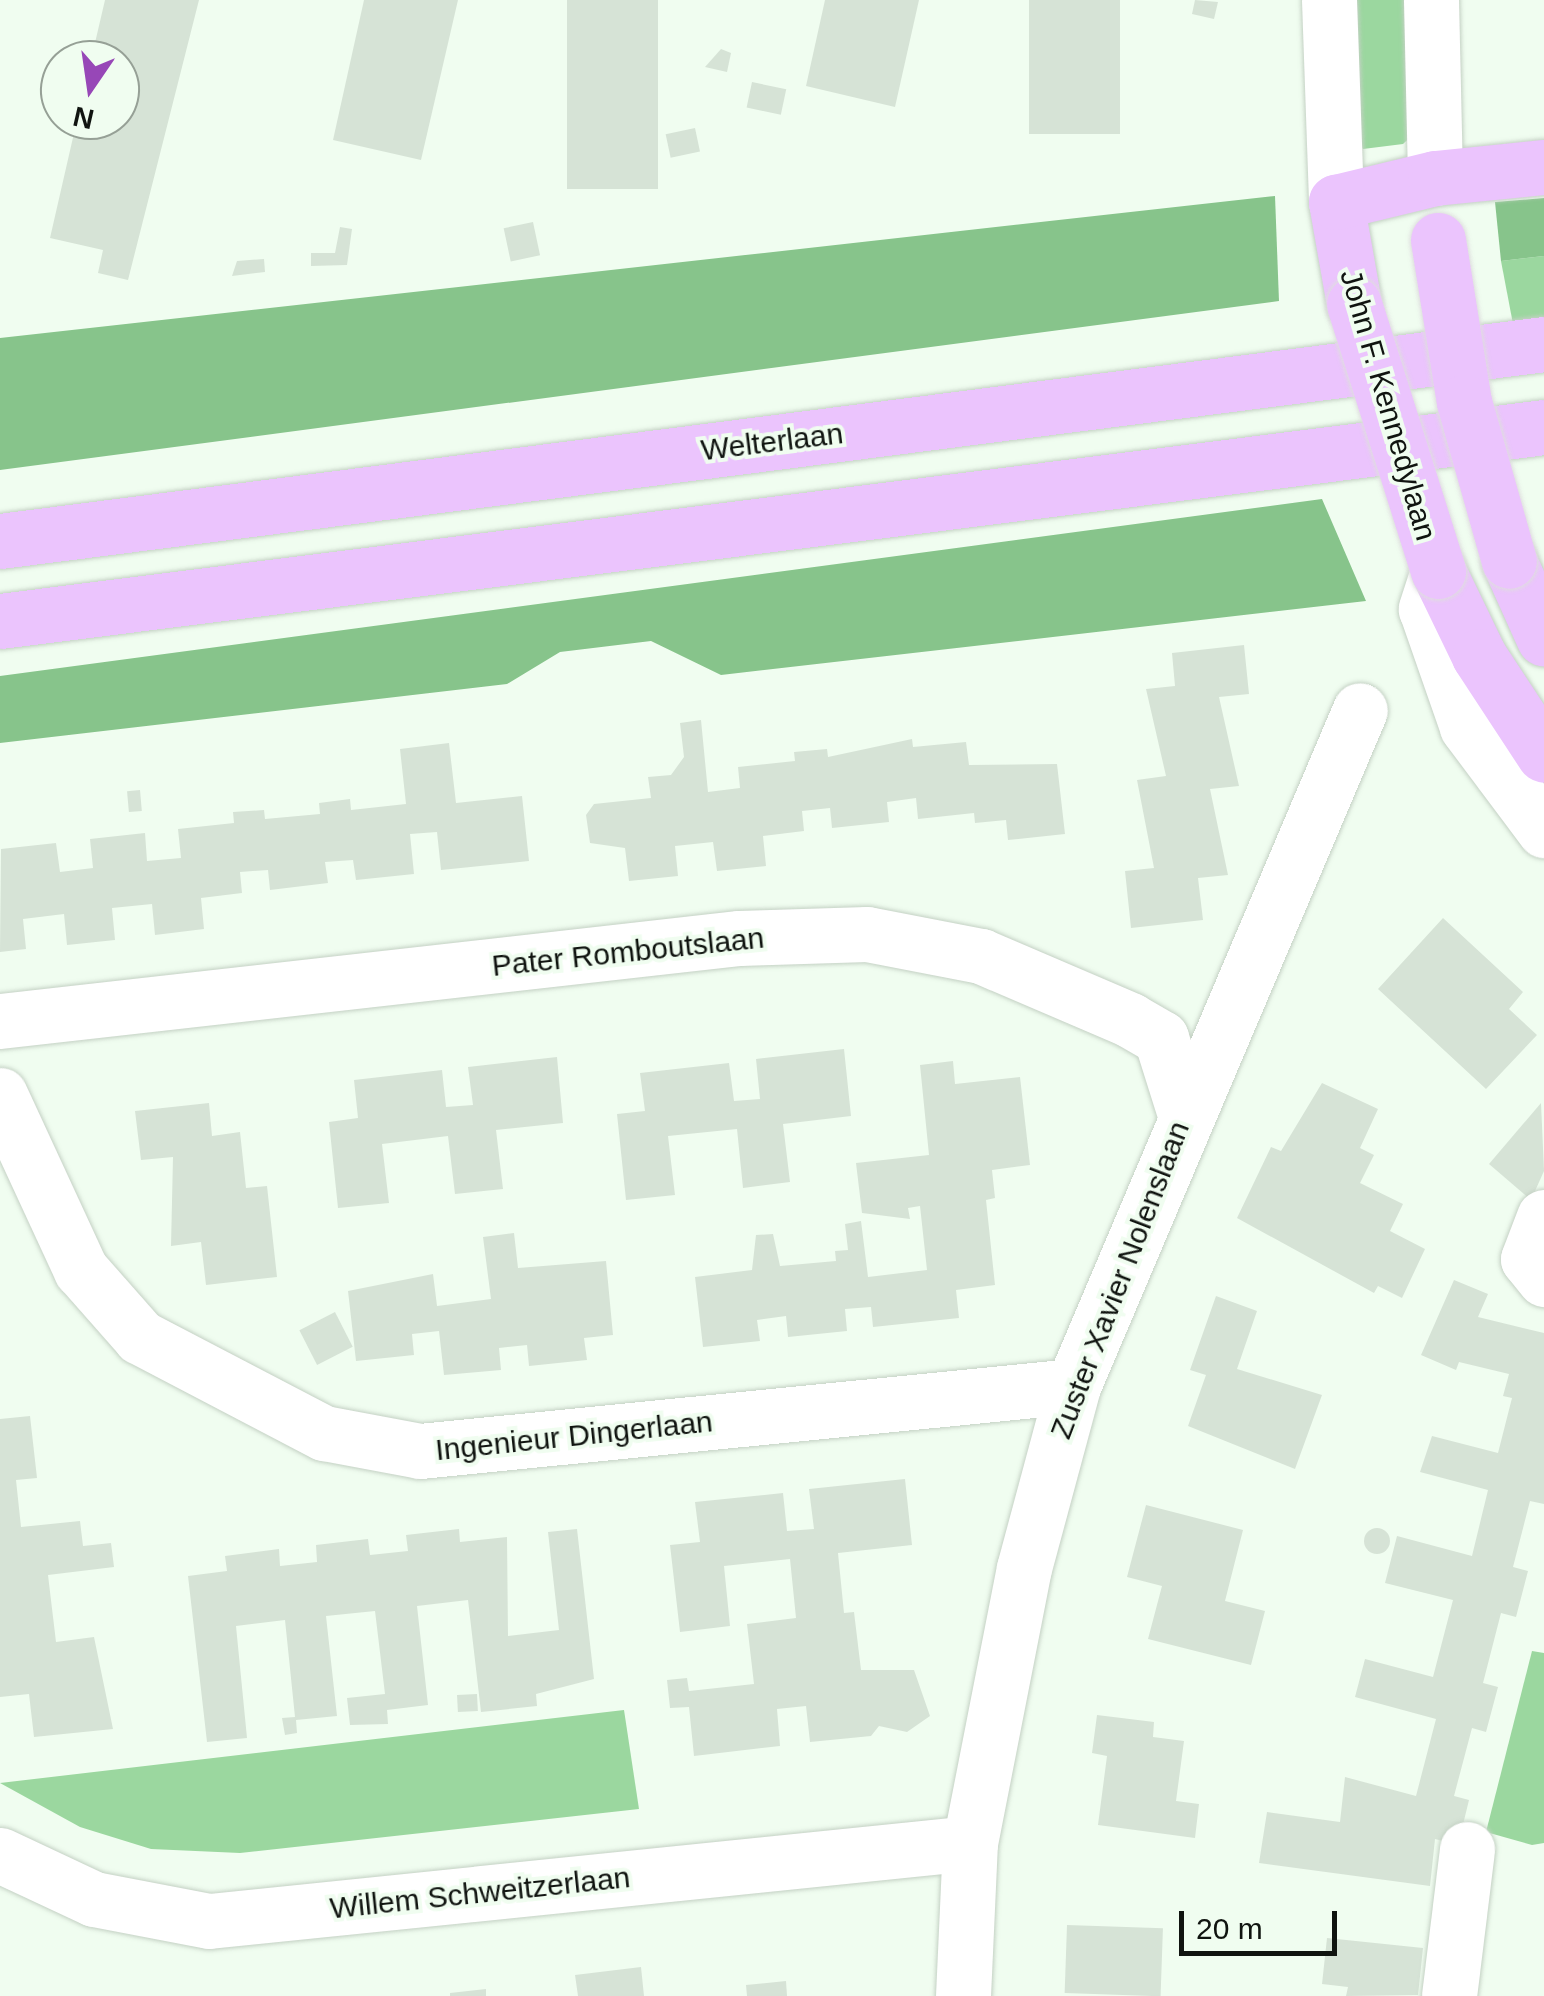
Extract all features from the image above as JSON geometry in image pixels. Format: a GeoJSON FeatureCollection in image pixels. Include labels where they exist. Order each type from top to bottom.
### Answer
{"type":"FeatureCollection","features":[{"type":"Feature","properties":{"kind":"main road"},"geometry":{"type":"LineString","coordinates":[[1340,227],[1434,178],[1544,167]]}},
{"type":"Feature","properties":{"kind":"main road"},"geometry":{"type":"LineString","coordinates":[[1434,178],[1438,240],[1464,402],[1509,562],[1544,639]]}},
{"type":"Feature","properties":{"kind":"main road","name":"John F. Kennedylaan"},"geometry":{"type":"LineString","coordinates":[[1340,227],[1438,571],[1479,656],[1544,754]]}},
{"type":"Feature","properties":{"kind":"main road","name":"Welterlaan"},"geometry":{"type":"LineString","coordinates":[[0,540],[1544,344]]}},
{"type":"Feature","properties":{"kind":"main road"},"geometry":{"type":"LineString","coordinates":[[0,621],[1544,427]]}},
{"type":"Feature","properties":{"kind":"main road"},"geometry":{"type":"LineString","coordinates":[[1479,656],[1544,670]]}},
{"type":"Feature","properties":{"kind":"street","name":"John F. Kennedylaan"},"geometry":{"type":"LineString","coordinates":[[1329,0],[1340,227]]}},
{"type":"Feature","properties":{"kind":"street"},"geometry":{"type":"LineString","coordinates":[[1431,0],[1434,178]]}},
{"type":"Feature","properties":{"kind":"street","name":"John F. Kennedylaan"},"geometry":{"type":"LineString","coordinates":[[1438,571],[1426,609],[1467,727],[1544,830]]}},
{"type":"Feature","properties":{"kind":"street","name":"Zuster Xavier Nolenslaan"},"geometry":{"type":"LineString","coordinates":[[963,1996],[970,1843],[1024,1568],[1074,1386],[1184,1111],[1360,710]]}},
{"type":"Feature","properties":{"kind":"street","name":"Pater Romboutslaan"},"geometry":{"type":"LineString","coordinates":[[0,1021],[739,938],[867,934],[981,956],[1130,1020],[1161,1038],[1184,1111]]}},
{"type":"Feature","properties":{"kind":"street","name":"Ingenieur Dingerlaan"},"geometry":{"type":"LineString","coordinates":[[0,1094],[81,1270],[140,1337],[324,1433],[420,1451],[1074,1386]]}},
{"type":"Feature","properties":{"kind":"street"},"geometry":{"type":"LineString","coordinates":[[1544,1217],[1528,1259],[1544,1279]]}},
{"type":"Feature","properties":{"kind":"street","name":"Willem Schweitzerlaan"},"geometry":{"type":"LineString","coordinates":[[0,1855],[94,1899],[209,1921],[970,1843]]}},
{"type":"Feature","properties":{"kind":"street"},"geometry":{"type":"LineString","coordinates":[[1449,1996],[1467,1850]]}},
{"type":"Feature","properties":{"kind":"green space"},"geometry":{"type":"Polygon","coordinates":[[[1340,0],[1418,0],[1418,130],[1403,144],[1363,149],[1347,133],[1340,0]]]}},
{"type":"Feature","properties":{"kind":"green space"},"geometry":{"type":"Polygon","coordinates":[[[1275,196],[1279,301],[0,470],[0,338],[1275,196]]]}},
{"type":"Feature","properties":{"kind":"green space"},"geometry":{"type":"Polygon","coordinates":[[[1544,198],[1544,256],[1501,261],[1495,202],[1544,198]]]}},
{"type":"Feature","properties":{"kind":"green space"},"geometry":{"type":"Polygon","coordinates":[[[1544,256],[1544,321],[1513,324],[1501,261],[1544,256]]]}},
{"type":"Feature","properties":{"kind":"green space"},"geometry":{"type":"Polygon","coordinates":[[[1322,499],[1366,601],[721,675],[651,641],[560,652],[507,684],[0,743],[0,676],[1322,499]]]}},
{"type":"Feature","properties":{"kind":"green space"},"geometry":{"type":"Polygon","coordinates":[[[1532,1651],[1544,1653],[1544,1843],[1532,1845],[1486,1832],[1532,1651]]]}},
{"type":"Feature","properties":{"kind":"green space"},"geometry":{"type":"Polygon","coordinates":[[[624,1710],[639,1809],[240,1853],[151,1849],[80,1827],[0,1783],[624,1710]]]}},
{"type":"Feature","properties":{"kind":"building"},"geometry":{"type":"Polygon","coordinates":[[[105,0],[199,0],[128,280],[98,273],[103,250],[50,238],[72,140],[140,140],[140,40],[96,40],[105,0]]]}},
{"type":"Feature","properties":{"kind":"building"},"geometry":{"type":"Polygon","coordinates":[[[364,0],[458,0],[421,160],[333,140],[364,0]]]}},
{"type":"Feature","properties":{"kind":"building"},"geometry":{"type":"Polygon","coordinates":[[[567,0],[658,0],[658,189],[567,189],[567,0]]]}},
{"type":"Feature","properties":{"kind":"building"},"geometry":{"type":"Polygon","coordinates":[[[825,0],[919,0],[895,107],[806,86],[825,0]]]}},
{"type":"Feature","properties":{"kind":"building"},"geometry":{"type":"Polygon","coordinates":[[[1029,0],[1120,0],[1120,134],[1029,134],[1029,0]]]}},
{"type":"Feature","properties":{"kind":"building"},"geometry":{"type":"Polygon","coordinates":[[[1195,0],[1218,2],[1214,19],[1192,14],[1195,0]]]}},
{"type":"Feature","properties":{"kind":"building"},"geometry":{"type":"Polygon","coordinates":[[[721,49],[731,53],[727,72],[705,67],[721,49]]]}},
{"type":"Feature","properties":{"kind":"building"},"geometry":{"type":"Polygon","coordinates":[[[752,82],[786,89],[781,115],[747,107],[752,82]]]}},
{"type":"Feature","properties":{"kind":"building"},"geometry":{"type":"Polygon","coordinates":[[[695,128],[700,151],[671,158],[666,134],[695,128]]]}},
{"type":"Feature","properties":{"kind":"building"},"geometry":{"type":"Polygon","coordinates":[[[533,222],[540,255],[511,261],[504,228],[533,222]]]}},
{"type":"Feature","properties":{"kind":"building"},"geometry":{"type":"Polygon","coordinates":[[[340,227],[352,229],[347,265],[311,266],[311,253],[335,253],[340,227]]]}},
{"type":"Feature","properties":{"kind":"building"},"geometry":{"type":"Polygon","coordinates":[[[264,259],[265,272],[232,276],[237,261],[264,259]]]}},
{"type":"Feature","properties":{"kind":"building"},"geometry":{"type":"Polygon","coordinates":[[[1244,645],[1249,694],[1219,697],[1239,786],[1210,789],[1228,875],[1198,878],[1203,920],[1131,928],[1125,871],[1154,868],[1137,780],[1166,776],[1146,689],[1175,686],[1172,653],[1244,645]]]}},
{"type":"Feature","properties":{"kind":"building"},"geometry":{"type":"Polygon","coordinates":[[[701,720],[708,792],[740,788],[738,767],[795,761],[794,752],[827,749],[828,757],[912,739],[913,747],[966,742],[969,765],[1057,764],[1065,834],[1008,840],[1006,820],[975,823],[974,813],[918,819],[916,798],[887,802],[889,822],[832,828],[830,808],[802,811],[804,831],[763,836],[766,866],[717,871],[713,842],[675,846],[678,876],[629,881],[625,848],[590,843],[586,815],[594,804],[651,798],[648,777],[671,775],[684,757],[680,723],[701,720]]]}},
{"type":"Feature","properties":{"kind":"building"},"geometry":{"type":"Polygon","coordinates":[[[449,743],[456,803],[522,796],[529,861],[441,870],[437,832],[410,834],[414,874],[356,880],[353,860],[325,862],[328,883],[270,890],[268,870],[240,872],[242,893],[201,898],[204,929],[155,935],[152,904],[112,908],[115,940],[67,945],[64,914],[23,919],[26,949],[0,952],[1,849],[56,843],[60,872],[93,868],[90,839],[145,833],[147,861],[181,858],[178,829],[234,823],[233,812],[264,810],[265,819],[320,814],[319,803],[350,799],[351,810],[406,804],[400,749],[449,743]]]}},
{"type":"Feature","properties":{"kind":"building"},"geometry":{"type":"Polygon","coordinates":[[[140,790],[142,811],[129,812],[127,791],[140,790]]]}},
{"type":"Feature","properties":{"kind":"building"},"geometry":{"type":"Polygon","coordinates":[[[1443,918],[1523,992],[1509,1009],[1537,1035],[1486,1089],[1378,989],[1443,918]]]}},
{"type":"Feature","properties":{"kind":"building"},"geometry":{"type":"Polygon","coordinates":[[[844,1049],[851,1116],[783,1124],[790,1182],[743,1188],[737,1129],[668,1136],[675,1195],[626,1200],[617,1114],[645,1111],[640,1073],[729,1063],[734,1101],[760,1099],[756,1059],[844,1049]]]}},
{"type":"Feature","properties":{"kind":"building"},"geometry":{"type":"Polygon","coordinates":[[[557,1057],[563,1123],[496,1130],[503,1189],[455,1194],[448,1136],[382,1144],[389,1203],[338,1208],[329,1122],[358,1118],[354,1080],[442,1070],[446,1107],[473,1105],[468,1067],[557,1057]]]}},
{"type":"Feature","properties":{"kind":"building"},"geometry":{"type":"Polygon","coordinates":[[[953,1061],[955,1084],[1020,1077],[1030,1165],[992,1170],[995,1198],[986,1200],[995,1285],[956,1290],[959,1318],[873,1327],[871,1307],[845,1309],[847,1331],[788,1337],[786,1316],[757,1320],[760,1341],[703,1347],[695,1277],[752,1270],[756,1235],[773,1234],[780,1266],[836,1261],[835,1251],[848,1250],[845,1224],[861,1221],[868,1277],[927,1270],[920,1206],[908,1208],[910,1219],[862,1213],[856,1163],[929,1155],[920,1065],[953,1061]]]}},
{"type":"Feature","properties":{"kind":"building"},"geometry":{"type":"Polygon","coordinates":[[[1322,1083],[1378,1109],[1360,1148],[1374,1155],[1360,1183],[1403,1204],[1390,1231],[1425,1249],[1402,1298],[1378,1286],[1374,1293],[1237,1218],[1271,1147],[1281,1151],[1322,1083]]]}},
{"type":"Feature","properties":{"kind":"building"},"geometry":{"type":"Polygon","coordinates":[[[209,1103],[212,1136],[240,1132],[246,1188],[267,1186],[277,1277],[206,1285],[201,1242],[171,1246],[173,1157],[141,1160],[135,1111],[209,1103]]]}},
{"type":"Feature","properties":{"kind":"building"},"geometry":{"type":"Polygon","coordinates":[[[1541,1103],[1544,1171],[1531,1200],[1489,1164],[1541,1103]]]}},
{"type":"Feature","properties":{"kind":"building"},"geometry":{"type":"Polygon","coordinates":[[[514,1233],[518,1268],[606,1261],[613,1335],[584,1338],[587,1360],[529,1366],[527,1345],[499,1348],[501,1370],[444,1375],[439,1331],[412,1334],[414,1355],[356,1361],[348,1291],[433,1274],[437,1306],[491,1299],[483,1237],[514,1233]]]}},
{"type":"Feature","properties":{"kind":"building"},"geometry":{"type":"Polygon","coordinates":[[[1454,1280],[1488,1294],[1478,1317],[1544,1333],[1544,1504],[1530,1501],[1513,1567],[1528,1571],[1516,1617],[1501,1613],[1483,1683],[1498,1687],[1486,1732],[1472,1728],[1454,1796],[1469,1800],[1458,1845],[1435,1839],[1430,1886],[1259,1863],[1267,1812],[1340,1822],[1345,1777],[1416,1796],[1436,1719],[1355,1697],[1365,1659],[1433,1677],[1453,1600],[1385,1583],[1397,1536],[1472,1556],[1488,1490],[1420,1472],[1432,1436],[1498,1453],[1512,1398],[1503,1396],[1509,1374],[1459,1362],[1456,1370],[1421,1355],[1454,1280]]]}},
{"type":"Feature","properties":{"kind":"building"},"geometry":{"type":"Polygon","coordinates":[[[1216,1296],[1257,1311],[1237,1369],[1322,1395],[1295,1469],[1188,1426],[1206,1375],[1190,1370],[1216,1296]]]}},
{"type":"Feature","properties":{"kind":"building"},"geometry":{"type":"Polygon","coordinates":[[[335,1312],[353,1347],[317,1365],[299,1330],[335,1312]]]}},
{"type":"Feature","properties":{"kind":"building"},"geometry":{"type":"Polygon","coordinates":[[[30,1416],[37,1478],[16,1480],[21,1527],[80,1521],[83,1546],[111,1543],[114,1567],[48,1575],[56,1642],[94,1637],[113,1729],[34,1737],[29,1694],[0,1697],[0,1419],[30,1416]]]}},
{"type":"Feature","properties":{"kind":"building"},"geometry":{"type":"Polygon","coordinates":[[[905,1479],[912,1545],[838,1553],[844,1613],[854,1612],[861,1670],[914,1670],[930,1716],[907,1732],[879,1726],[871,1736],[810,1742],[806,1706],[777,1709],[780,1746],[694,1756],[689,1707],[670,1708],[667,1680],[687,1678],[689,1691],[754,1684],[747,1624],[796,1618],[790,1559],[724,1566],[730,1626],[680,1632],[670,1545],[700,1542],[695,1502],[783,1493],[787,1531],[814,1529],[809,1489],[905,1479]]]}},
{"type":"Feature","properties":{"kind":"building"},"geometry":{"type":"Polygon","coordinates":[[[1146,1505],[1243,1530],[1225,1601],[1265,1611],[1251,1665],[1148,1639],[1162,1586],[1127,1577],[1146,1505]]]}},
{"type":"Feature","properties":{"kind":"building"},"geometry":{"type":"Polygon","coordinates":[[[1377,1528],[1386,1532],[1390,1541],[1386,1550],[1377,1554],[1368,1550],[1364,1541],[1368,1532],[1377,1528]]]}},
{"type":"Feature","properties":{"kind":"building"},"geometry":{"type":"Polygon","coordinates":[[[459,1529],[460,1542],[507,1537],[508,1636],[559,1630],[548,1532],[577,1529],[594,1679],[536,1694],[537,1706],[481,1712],[468,1600],[417,1606],[428,1705],[387,1710],[388,1724],[350,1725],[347,1698],[385,1694],[375,1611],[326,1616],[337,1716],[296,1720],[297,1733],[285,1735],[282,1718],[295,1717],[285,1620],[236,1626],[247,1738],[207,1742],[188,1576],[227,1571],[225,1556],[279,1549],[280,1566],[317,1562],[316,1545],[368,1539],[370,1555],[408,1551],[406,1535],[459,1529]]]}},
{"type":"Feature","properties":{"kind":"building"},"geometry":{"type":"Polygon","coordinates":[[[477,1694],[478,1711],[458,1712],[457,1695],[477,1694]]]}},
{"type":"Feature","properties":{"kind":"building"},"geometry":{"type":"Polygon","coordinates":[[[1097,1715],[1154,1722],[1153,1737],[1184,1741],[1176,1801],[1199,1804],[1195,1838],[1098,1825],[1107,1756],[1092,1753],[1097,1715]]]}},
{"type":"Feature","properties":{"kind":"building"},"geometry":{"type":"Polygon","coordinates":[[[1067,1925],[1163,1928],[1161,1996],[1065,1993],[1067,1925]]]}},
{"type":"Feature","properties":{"kind":"building"},"geometry":{"type":"Polygon","coordinates":[[[1327,1938],[1423,1948],[1418,1995],[1346,1996],[1348,1987],[1322,1984],[1327,1938]]]}},
{"type":"Feature","properties":{"kind":"building"},"geometry":{"type":"Polygon","coordinates":[[[641,1967],[644,1996],[578,1996],[575,1975],[641,1967]]]}},
{"type":"Feature","properties":{"kind":"building"},"geometry":{"type":"Polygon","coordinates":[[[786,1981],[787,1996],[747,1996],[746,1985],[786,1981]]]}},
{"type":"Feature","properties":{"kind":"building"},"geometry":{"type":"Polygon","coordinates":[[[486,1989],[486,1996],[450,1996],[450,1993],[486,1989]]]}}]}
